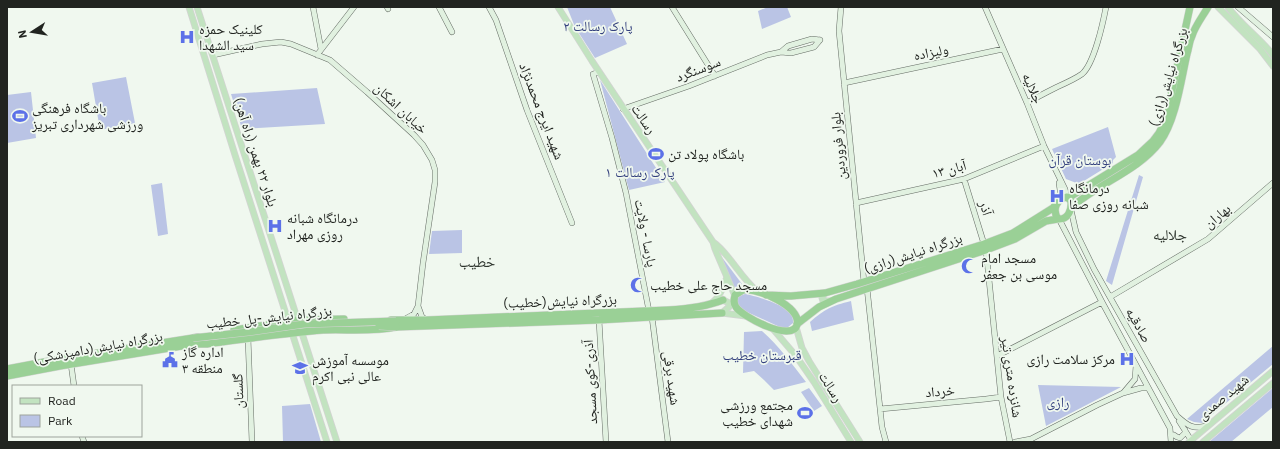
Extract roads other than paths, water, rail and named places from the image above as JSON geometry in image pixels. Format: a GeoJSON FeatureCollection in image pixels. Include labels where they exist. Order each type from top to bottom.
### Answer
{"type":"FeatureCollection","features":[{"type":"Feature","properties":{"kind":"highway","name":"بزرگراه نیایش(رازی)"},"geometry":{"type":"LineString","coordinates":[[1071,207],[1142,160],[1161,141],[1173,114],[1188,35],[1190,7]]}},
{"type":"Feature","properties":{"kind":"highway","name":"بزرگراه نیایش(رازی)"},"geometry":{"type":"LineString","coordinates":[[1188,35],[1208,7]]}},
{"type":"Feature","properties":{"kind":"highway","name":"بزرگراه نیایش(رازی)"},"geometry":{"type":"LineString","coordinates":[[1067,197],[1138,155],[1153,141],[1159,133],[1166,118],[1182,62]]}},
{"type":"Feature","properties":{"kind":"highway"},"geometry":{"type":"LineString","coordinates":[[1067,197],[1071,201],[1071,207],[1066,218],[1058,219],[1054,211],[1059,202],[1063,198],[1067,197]]}},
{"type":"Feature","properties":{"kind":"highway","name":"بزرگراه نیایش(رازی)"},"geometry":{"type":"LineString","coordinates":[[985,247],[1013,233],[1053,208],[1059,202]]}},
{"type":"Feature","properties":{"kind":"highway","name":"بزرگراه نیایش(رازی)"},"geometry":{"type":"LineString","coordinates":[[796,326],[819,307],[866,285],[985,247],[1015,239],[1046,221],[1058,219]]}},
{"type":"Feature","properties":{"kind":"highway","name":"بزرگراه نیایش(رازی)"},"geometry":{"type":"LineString","coordinates":[[766,295],[791,296],[826,293],[866,285]]}},
{"type":"Feature","properties":{"kind":"highway"},"geometry":{"type":"LineString","coordinates":[[743,290],[758,292],[766,295],[777,299],[789,308],[795,316],[796,326],[792,330],[785,332],[773,329],[746,316],[736,307],[734,297],[743,290]]}},
{"type":"Feature","properties":{"kind":"highway","name":"بزرگراه نیایش(خطیب)"},"geometry":{"type":"LineString","coordinates":[[396,324],[599,320],[708,306],[723,300]]}},
{"type":"Feature","properties":{"kind":"highway","name":"بزرگراه نیایش(خطیب)"},"geometry":{"type":"LineString","coordinates":[[396,324],[427,320],[722,313]]}},
{"type":"Feature","properties":{"kind":"highway"},"geometry":{"type":"LineString","coordinates":[[194,341],[204,334],[298,320],[382,319],[396,324]]}},
{"type":"Feature","properties":{"kind":"highway"},"geometry":{"type":"LineString","coordinates":[[323,320],[327,324],[324,330]]}},
{"type":"Feature","properties":{"kind":"highway"},"geometry":{"type":"LineString","coordinates":[[333,320],[328,324],[328,327],[333,330]]}},
{"type":"Feature","properties":{"kind":"highway","name":"بزرگراه نیایش-پل خطیب"},"geometry":{"type":"LineString","coordinates":[[194,341],[304,324],[396,324]]}},
{"type":"Feature","properties":{"kind":"highway"},"geometry":{"type":"LineString","coordinates":[[194,341],[207,344],[292,332],[386,329],[396,324]]}},
{"type":"Feature","properties":{"kind":"highway"},"geometry":{"type":"LineString","coordinates":[[264,326],[265,336]]}},
{"type":"Feature","properties":{"kind":"highway","name":"بزرگراه نیایش(دامپزشکی)"},"geometry":{"type":"LineString","coordinates":[[7,376],[194,341]]}},
{"type":"Feature","properties":{"kind":"highway","name":"بزرگراه نیایش(دامپزشکی)"},"geometry":{"type":"LineString","coordinates":[[7,370],[60,359],[194,341]]}},
{"type":"Feature","properties":{"kind":"main road","name":"بلوار ۲۲ بهمن (راه آهن)"},"geometry":{"type":"LineString","coordinates":[[189,7],[327,442]]}},
{"type":"Feature","properties":{"kind":"main road","name":"بلوار ۲۲ بهمن (راه آهن)"},"geometry":{"type":"LineString","coordinates":[[197,7],[337,442]]}},
{"type":"Feature","properties":{"kind":"main road","name":"رسالت"},"geometry":{"type":"LineString","coordinates":[[558,7],[598,72],[712,242],[734,297]]}},
{"type":"Feature","properties":{"kind":"main road"},"geometry":{"type":"LineString","coordinates":[[1218,7],[1260,49],[1273,66]]}},
{"type":"Feature","properties":{"kind":"main road"},"geometry":{"type":"LineString","coordinates":[[1228,7],[1273,55]]}},
{"type":"Feature","properties":{"kind":"main road","name":"رسالت"},"geometry":{"type":"LineString","coordinates":[[712,242],[720,248],[749,285],[758,292]]}},
{"type":"Feature","properties":{"kind":"main road"},"geometry":{"type":"LineString","coordinates":[[708,306],[718,298],[722,292],[727,277]]}},
{"type":"Feature","properties":{"kind":"main road"},"geometry":{"type":"LineString","coordinates":[[826,293],[822,298],[823,300],[830,301]]}},
{"type":"Feature","properties":{"kind":"main road"},"geometry":{"type":"LineString","coordinates":[[723,300],[734,297]]}},
{"type":"Feature","properties":{"kind":"main road"},"geometry":{"type":"LineString","coordinates":[[722,313],[730,306],[723,300]]}},
{"type":"Feature","properties":{"kind":"main road"},"geometry":{"type":"LineString","coordinates":[[722,313],[746,316]]}},
{"type":"Feature","properties":{"kind":"main road","name":"رسالت"},"geometry":{"type":"LineString","coordinates":[[796,326],[802,348],[809,361],[860,442]]}},
{"type":"Feature","properties":{"kind":"main road","name":"رسالت"},"geometry":{"type":"LineString","coordinates":[[773,329],[791,350],[814,382],[851,442]]}},
{"type":"Feature","properties":{"kind":"main road"},"geometry":{"type":"LineString","coordinates":[[791,350],[795,344],[798,344],[802,348]]}},
{"type":"Feature","properties":{"kind":"main road","name":"شهید صمدی"},"geometry":{"type":"LineString","coordinates":[[1190,441],[1273,371]]}},
{"type":"Feature","properties":{"kind":"main road","name":"شهید صمدی"},"geometry":{"type":"LineString","coordinates":[[1203,442],[1273,383]]}},
{"type":"Feature","properties":{"kind":"main road"},"geometry":{"type":"LineString","coordinates":[[1246,394],[1252,401]]}},
{"type":"Feature","properties":{"kind":"street"},"geometry":{"type":"LineString","coordinates":[[313,7],[322,49]]}},
{"type":"Feature","properties":{"kind":"street"},"geometry":{"type":"LineString","coordinates":[[317,55],[354,7]]}},
{"type":"Feature","properties":{"kind":"street"},"geometry":{"type":"LineString","coordinates":[[439,7],[452,32]]}},
{"type":"Feature","properties":{"kind":"street","name":"شهید ایرج محمدنژاد"},"geometry":{"type":"LineString","coordinates":[[489,7],[496,20],[527,110],[572,223]]}},
{"type":"Feature","properties":{"kind":"street"},"geometry":{"type":"LineString","coordinates":[[672,7],[715,76]]}},
{"type":"Feature","properties":{"kind":"street","name":"بلوار فروردین"},"geometry":{"type":"LineString","coordinates":[[841,7],[839,30],[856,203],[882,427],[886,442]]}},
{"type":"Feature","properties":{"kind":"street","name":"جلالیه"},"geometry":{"type":"LineString","coordinates":[[985,7],[1044,146],[1065,189],[1067,197]]}},
{"type":"Feature","properties":{"kind":"street"},"geometry":{"type":"LineString","coordinates":[[1027,103],[1083,73],[1088,67],[1092,58],[1106,7]]}},
{"type":"Feature","properties":{"kind":"street"},"geometry":{"type":"LineString","coordinates":[[1238,7],[1273,37]]}},
{"type":"Feature","properties":{"kind":"street"},"geometry":{"type":"LineString","coordinates":[[1266,31],[1273,32]]}},
{"type":"Feature","properties":{"kind":"street","name":"سوسنگرد"},"geometry":{"type":"LineString","coordinates":[[623,109],[715,76],[767,55],[781,52],[791,53],[814,47],[820,40],[812,39],[788,46],[781,52]]}},
{"type":"Feature","properties":{"kind":"street","name":"خیابان اشکان"},"geometry":{"type":"LineString","coordinates":[[213,55],[262,44],[280,42],[291,44],[330,60],[414,134],[423,145],[432,160],[435,170],[435,182],[422,263],[418,306]]}},
{"type":"Feature","properties":{"kind":"street","name":"ولیزاده"},"geometry":{"type":"LineString","coordinates":[[844,83],[1003,49]]}},
{"type":"Feature","properties":{"kind":"street","name":"پارسا - ولایت"},"geometry":{"type":"LineString","coordinates":[[598,72],[594,74],[626,193],[650,314]]}},
{"type":"Feature","properties":{"kind":"street","name":"۱۳ آبان"},"geometry":{"type":"LineString","coordinates":[[856,203],[964,179],[1044,146]]}},
{"type":"Feature","properties":{"kind":"street"},"geometry":{"type":"LineString","coordinates":[[1059,178],[1059,202]]}},
{"type":"Feature","properties":{"kind":"street","name":"آذر"},"geometry":{"type":"LineString","coordinates":[[964,179],[985,247],[993,314]]}},
{"type":"Feature","properties":{"kind":"street","name":"بهاران"},"geometry":{"type":"LineString","coordinates":[[1110,297],[1208,239],[1273,183]]}},
{"type":"Feature","properties":{"kind":"street","name":"صادقیه"},"geometry":{"type":"LineString","coordinates":[[1071,207],[1076,232],[1094,269],[1177,416],[1184,423],[1192,427],[1200,428],[1210,424]]}},
{"type":"Feature","properties":{"kind":"street","name":"صادقیه"},"geometry":{"type":"LineString","coordinates":[[1058,219],[1170,428],[1171,442]]}},
{"type":"Feature","properties":{"kind":"street"},"geometry":{"type":"LineString","coordinates":[[1068,236],[1069,231],[1074,230],[1076,232]]}},
{"type":"Feature","properties":{"kind":"street"},"geometry":{"type":"LineString","coordinates":[[996,356],[1102,302]]}},
{"type":"Feature","properties":{"kind":"street"},"geometry":{"type":"LineString","coordinates":[[418,306],[422,317],[427,320]]}},
{"type":"Feature","properties":{"kind":"street"},"geometry":{"type":"LineString","coordinates":[[396,324],[414,314],[418,306]]}},
{"type":"Feature","properties":{"kind":"street","name":"شهید برقی"},"geometry":{"type":"LineString","coordinates":[[650,314],[668,442]]}},
{"type":"Feature","properties":{"kind":"street","name":"شانزده متری تیر"},"geometry":{"type":"LineString","coordinates":[[993,314],[1001,397],[1010,442]]}},
{"type":"Feature","properties":{"kind":"street","name":"آذری-کوی مسجد"},"geometry":{"type":"LineString","coordinates":[[599,320],[606,442]]}},
{"type":"Feature","properties":{"kind":"street","name":"گلستان"},"geometry":{"type":"LineString","coordinates":[[248,338],[252,442]]}},
{"type":"Feature","properties":{"kind":"street"},"geometry":{"type":"LineString","coordinates":[[71,364],[74,385]]}},
{"type":"Feature","properties":{"kind":"street"},"geometry":{"type":"LineString","coordinates":[[1123,393],[1135,379],[1136,366]]}},
{"type":"Feature","properties":{"kind":"street"},"geometry":{"type":"LineString","coordinates":[[1015,442],[1031,439],[1097,404],[1123,393],[1141,388],[1148,388]]}},
{"type":"Feature","properties":{"kind":"street","name":"خرداد"},"geometry":{"type":"LineString","coordinates":[[880,409],[1001,397]]}},
{"type":"Feature","properties":{"kind":"street"},"geometry":{"type":"LineString","coordinates":[[1177,416],[1190,441]]}},
{"type":"Feature","properties":{"kind":"street"},"geometry":{"type":"LineString","coordinates":[[1170,428],[1178,442]]}},
{"type":"Feature","properties":{"kind":"street"},"geometry":{"type":"LineString","coordinates":[[1174,435],[1177,438],[1180,438],[1185,433],[1185,430]]}},
{"type":"Feature","properties":{"kind":"place","name":"کلینیک حمزه سید الشهدا"},"geometry":{"type":"Point","coordinates":[187,37]}},
{"type":"Feature","properties":{"kind":"place","name":"باشگاه فرهنگی ورزشی شهرداری تبریز"},"geometry":{"type":"Point","coordinates":[20,116]}},
{"type":"Feature","properties":{"kind":"place","name":"باشگاه پولاد تن"},"geometry":{"type":"Point","coordinates":[656,154]}},
{"type":"Feature","properties":{"kind":"place","name":"درمانگاه شبانه روزی صفا"},"geometry":{"type":"Point","coordinates":[1057,196]}},
{"type":"Feature","properties":{"kind":"place","name":"درمانگاه شبانه روزی مهراد"},"geometry":{"type":"Point","coordinates":[275,226]}},
{"type":"Feature","properties":{"kind":"place","name":"مسجد امام موسی بن جعفر"},"geometry":{"type":"Point","coordinates":[969,266]}},
{"type":"Feature","properties":{"kind":"place","name":"مسجد حاج علی خطیب"},"geometry":{"type":"Point","coordinates":[638,285]}},
{"type":"Feature","properties":{"kind":"place","name":"مرکز سلامت رازی"},"geometry":{"type":"Point","coordinates":[1127,359]}},
{"type":"Feature","properties":{"kind":"place","name":"اداره گاز منطقه ۳"},"geometry":{"type":"Point","coordinates":[170,360]}},
{"type":"Feature","properties":{"kind":"place","name":"موسسه آموزش عالی نبی اکرم"},"geometry":{"type":"Point","coordinates":[300,368]}},
{"type":"Feature","properties":{"kind":"place","name":"مجتمع ورزشی شهدای خطیب"},"geometry":{"type":"Point","coordinates":[805,413]}},
{"type":"Feature","properties":{"kind":"district","name":"جلالیه"},"geometry":{"type":"Point","coordinates":[1170,234]}},
{"type":"Feature","properties":{"kind":"district","name":"خطیب"},"geometry":{"type":"Point","coordinates":[477,261]}},
{"type":"Feature","properties":{"kind":"park label","name":"پارک رسالت ۲"},"geometry":{"type":"Point","coordinates":[598,26]}},
{"type":"Feature","properties":{"kind":"park label","name":"بوستان قرآن"},"geometry":{"type":"Point","coordinates":[1080,160]}},
{"type":"Feature","properties":{"kind":"park label","name":"پارک رسالت ۱"},"geometry":{"type":"Point","coordinates":[640,172]}},
{"type":"Feature","properties":{"kind":"park label","name":"قبرستان خطیب"},"geometry":{"type":"Point","coordinates":[762,355]}},
{"type":"Feature","properties":{"kind":"park label","name":"رازی"},"geometry":{"type":"Point","coordinates":[1058,402]}}]}
